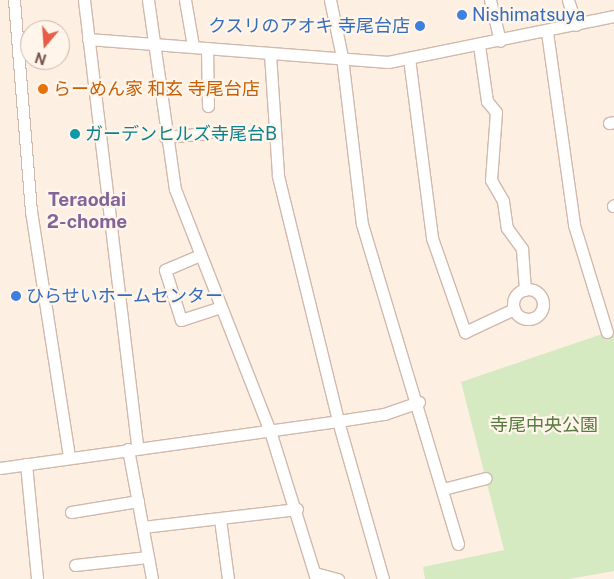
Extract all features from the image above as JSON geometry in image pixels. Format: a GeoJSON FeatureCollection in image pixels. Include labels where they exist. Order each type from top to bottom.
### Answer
{"type":"FeatureCollection","features":[{"type":"Feature","properties":{"kind":"street"},"geometry":{"type":"LineString","coordinates":[[14,0],[31,211],[69,458]]}},
{"type":"Feature","properties":{"kind":"street"},"geometry":{"type":"LineString","coordinates":[[84,0],[138,501],[152,579]]}},
{"type":"Feature","properties":{"kind":"street"},"geometry":{"type":"LineString","coordinates":[[148,0],[151,43],[175,189],[219,308],[270,431],[297,509],[315,576],[338,579]]}},
{"type":"Feature","properties":{"kind":"street"},"geometry":{"type":"LineString","coordinates":[[185,0],[193,46]]}},
{"type":"Feature","properties":{"kind":"street"},"geometry":{"type":"LineString","coordinates":[[330,0],[342,57],[362,224],[419,402],[458,544]]}},
{"type":"Feature","properties":{"kind":"street"},"geometry":{"type":"LineString","coordinates":[[490,0],[500,41]]}},
{"type":"Feature","properties":{"kind":"street"},"geometry":{"type":"LineString","coordinates":[[568,0],[576,25]]}},
{"type":"Feature","properties":{"kind":"street"},"geometry":{"type":"LineString","coordinates":[[88,39],[388,62],[547,32],[614,16]]}},
{"type":"Feature","properties":{"kind":"street"},"geometry":{"type":"LineString","coordinates":[[547,32],[574,225],[607,332]]}},
{"type":"Feature","properties":{"kind":"street"},"geometry":{"type":"LineString","coordinates":[[479,45],[487,101],[496,112],[491,180],[503,201],[507,228],[522,249],[525,290]]}},
{"type":"Feature","properties":{"kind":"street"},"geometry":{"type":"LineString","coordinates":[[207,48],[208,106]]}},
{"type":"Feature","properties":{"kind":"street"},"geometry":{"type":"LineString","coordinates":[[270,54],[278,176],[338,421],[383,579]]}},
{"type":"Feature","properties":{"kind":"street"},"geometry":{"type":"LineString","coordinates":[[409,58],[432,238],[465,332],[514,309]]}},
{"type":"Feature","properties":{"kind":"street"},"geometry":{"type":"LineString","coordinates":[[165,137],[208,133]]}},
{"type":"Feature","properties":{"kind":"street"},"geometry":{"type":"LineString","coordinates":[[200,255],[165,270],[181,320],[219,308]]}},
{"type":"Feature","properties":{"kind":"street"},"geometry":{"type":"LineString","coordinates":[[514,309],[526,319],[542,309],[540,295],[525,290]]}},
{"type":"Feature","properties":{"kind":"street"},"geometry":{"type":"LineString","coordinates":[[514,309],[515,299],[525,290]]}},
{"type":"Feature","properties":{"kind":"street"},"geometry":{"type":"LineString","coordinates":[[0,468],[384,414],[419,402]]}},
{"type":"Feature","properties":{"kind":"street"},"geometry":{"type":"LineString","coordinates":[[26,464],[37,579]]}},
{"type":"Feature","properties":{"kind":"street"},"geometry":{"type":"LineString","coordinates":[[443,489],[486,478]]}},
{"type":"Feature","properties":{"kind":"street"},"geometry":{"type":"LineString","coordinates":[[71,512],[138,501]]}},
{"type":"Feature","properties":{"kind":"street"},"geometry":{"type":"LineString","coordinates":[[144,527],[297,509]]}},
{"type":"Feature","properties":{"kind":"street"},"geometry":{"type":"LineString","coordinates":[[220,519],[228,579]]}},
{"type":"Feature","properties":{"kind":"street"},"geometry":{"type":"LineString","coordinates":[[75,565],[148,557]]}},
{"type":"Feature","properties":{"kind":"green space","name":"寺尾中央公園"},"geometry":{"type":"Polygon","coordinates":[[[614,330],[614,571],[569,579],[425,579],[423,567],[504,550],[461,382],[614,330]]]}},
{"type":"Feature","properties":{"kind":"place","name":"Nishimatsuya"},"geometry":{"type":"Point","coordinates":[462,15]}},
{"type":"Feature","properties":{"kind":"place","name":"クスリのアオキ 寺尾台店"},"geometry":{"type":"Point","coordinates":[420,26]}},
{"type":"Feature","properties":{"kind":"place","name":"らーめん家 和玄 寺尾台店"},"geometry":{"type":"Point","coordinates":[43,89]}},
{"type":"Feature","properties":{"kind":"place","name":"ガーデンヒルズ寺尾台B"},"geometry":{"type":"Point","coordinates":[75,134]}},
{"type":"Feature","properties":{"kind":"place","name":"ひらせいホームセンター"},"geometry":{"type":"Point","coordinates":[16,296]}},
{"type":"Feature","properties":{"kind":"district","name":"Teraodai 2-chome"},"geometry":{"type":"Point","coordinates":[87,211]}}]}
